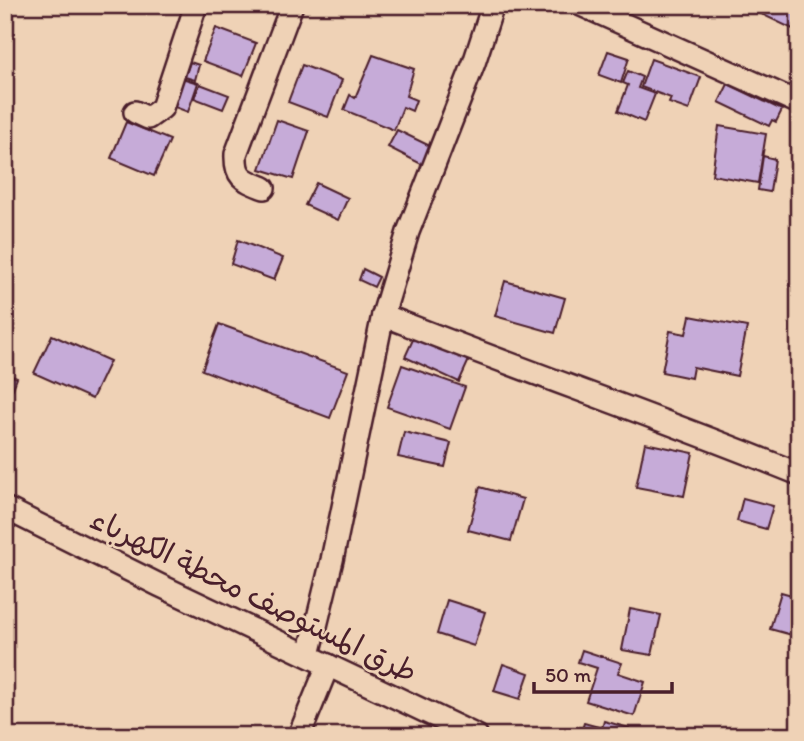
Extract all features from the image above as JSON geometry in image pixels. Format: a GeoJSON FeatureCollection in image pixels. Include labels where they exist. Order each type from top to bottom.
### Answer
{"type":"FeatureCollection","features":[{"type":"Feature","properties":{"kind":"street"},"geometry":{"type":"LineString","coordinates":[[135,112],[148,118],[162,108],[196,5]]}},
{"type":"Feature","properties":{"kind":"street"},"geometry":{"type":"LineString","coordinates":[[264,188],[243,179],[236,166],[236,154],[292,5]]}},
{"type":"Feature","properties":{"kind":"street"},"geometry":{"type":"LineString","coordinates":[[299,736],[319,660],[332,560],[383,315],[415,211],[474,63],[493,5]]}},
{"type":"Feature","properties":{"kind":"street"},"geometry":{"type":"LineString","coordinates":[[581,5],[799,103]]}},
{"type":"Feature","properties":{"kind":"street"},"geometry":{"type":"LineString","coordinates":[[383,315],[799,474]]}},
{"type":"Feature","properties":{"kind":"street","name":"طرق المستوصف محطة الكهرباء"},"geometry":{"type":"LineString","coordinates":[[5,508],[159,585],[477,736]]}},
{"type":"Feature","properties":{"kind":"building"},"geometry":{"type":"Polygon","coordinates":[[[753,5],[799,5],[799,32],[751,9],[753,5]]]}},
{"type":"Feature","properties":{"kind":"building"},"geometry":{"type":"Polygon","coordinates":[[[216,28],[256,43],[243,76],[203,61],[216,28]]]}},
{"type":"Feature","properties":{"kind":"building"},"geometry":{"type":"Polygon","coordinates":[[[608,51],[629,58],[621,83],[599,75],[608,51]]]}},
{"type":"Feature","properties":{"kind":"building"},"geometry":{"type":"Polygon","coordinates":[[[373,55],[414,69],[406,96],[416,100],[412,111],[403,107],[394,130],[344,110],[350,95],[355,98],[373,55]]]}},
{"type":"Feature","properties":{"kind":"building"},"geometry":{"type":"Polygon","coordinates":[[[651,59],[701,77],[689,110],[669,103],[671,98],[641,87],[651,59]]]}},
{"type":"Feature","properties":{"kind":"building"},"geometry":{"type":"Polygon","coordinates":[[[190,62],[199,65],[195,80],[185,77],[190,62]]]}},
{"type":"Feature","properties":{"kind":"building"},"geometry":{"type":"Polygon","coordinates":[[[302,65],[342,80],[328,117],[288,102],[302,65]]]}},
{"type":"Feature","properties":{"kind":"building"},"geometry":{"type":"Polygon","coordinates":[[[628,71],[642,77],[638,88],[655,94],[644,122],[618,111],[628,85],[623,83],[628,71]]]}},
{"type":"Feature","properties":{"kind":"building"},"geometry":{"type":"Polygon","coordinates":[[[182,78],[198,83],[188,112],[172,106],[182,78]]]}},
{"type":"Feature","properties":{"kind":"building"},"geometry":{"type":"Polygon","coordinates":[[[200,84],[229,95],[223,109],[194,98],[200,84]]]}},
{"type":"Feature","properties":{"kind":"building"},"geometry":{"type":"Polygon","coordinates":[[[728,84],[782,110],[776,122],[772,120],[769,126],[719,102],[728,84]]]}},
{"type":"Feature","properties":{"kind":"building"},"geometry":{"type":"Polygon","coordinates":[[[277,120],[309,131],[293,179],[260,169],[277,120]]]}},
{"type":"Feature","properties":{"kind":"building"},"geometry":{"type":"Polygon","coordinates":[[[126,122],[170,140],[154,176],[111,158],[126,122]]]}},
{"type":"Feature","properties":{"kind":"building"},"geometry":{"type":"Polygon","coordinates":[[[719,126],[766,134],[758,183],[712,175],[719,126]]]}},
{"type":"Feature","properties":{"kind":"building"},"geometry":{"type":"Polygon","coordinates":[[[397,130],[432,147],[423,165],[388,147],[397,130]]]}},
{"type":"Feature","properties":{"kind":"building"},"geometry":{"type":"Polygon","coordinates":[[[763,156],[775,159],[770,192],[758,190],[763,156]]]}},
{"type":"Feature","properties":{"kind":"building"},"geometry":{"type":"Polygon","coordinates":[[[316,183],[348,198],[338,220],[305,205],[316,183]]]}},
{"type":"Feature","properties":{"kind":"building"},"geometry":{"type":"Polygon","coordinates":[[[238,240],[283,258],[274,280],[231,264],[238,240]]]}},
{"type":"Feature","properties":{"kind":"building"},"geometry":{"type":"Polygon","coordinates":[[[363,269],[379,277],[374,287],[359,280],[363,269]]]}},
{"type":"Feature","properties":{"kind":"building"},"geometry":{"type":"Polygon","coordinates":[[[505,281],[565,298],[555,333],[495,316],[505,281]]]}},
{"type":"Feature","properties":{"kind":"building"},"geometry":{"type":"Polygon","coordinates":[[[690,316],[747,327],[737,376],[693,367],[691,378],[662,372],[670,331],[686,334],[690,316]]]}},
{"type":"Feature","properties":{"kind":"building"},"geometry":{"type":"Polygon","coordinates":[[[219,324],[348,371],[330,418],[202,370],[219,324]]]}},
{"type":"Feature","properties":{"kind":"building"},"geometry":{"type":"Polygon","coordinates":[[[52,335],[110,361],[92,399],[34,373],[52,335]]]}},
{"type":"Feature","properties":{"kind":"building"},"geometry":{"type":"Polygon","coordinates":[[[415,335],[469,360],[459,382],[405,357],[415,335]]]}},
{"type":"Feature","properties":{"kind":"building"},"geometry":{"type":"Polygon","coordinates":[[[402,365],[465,387],[450,429],[387,407],[402,365]]]}},
{"type":"Feature","properties":{"kind":"building"},"geometry":{"type":"Polygon","coordinates":[[[5,373],[17,378],[5,409],[5,373]]]}},
{"type":"Feature","properties":{"kind":"building"},"geometry":{"type":"Polygon","coordinates":[[[404,432],[451,443],[445,467],[398,457],[404,432]]]}},
{"type":"Feature","properties":{"kind":"building"},"geometry":{"type":"Polygon","coordinates":[[[645,443],[693,453],[684,496],[636,487],[645,443]]]}},
{"type":"Feature","properties":{"kind":"building"},"geometry":{"type":"Polygon","coordinates":[[[480,487],[523,499],[511,541],[468,530],[480,487]]]}},
{"type":"Feature","properties":{"kind":"building"},"geometry":{"type":"Polygon","coordinates":[[[743,498],[773,506],[766,529],[737,521],[743,498]]]}},
{"type":"Feature","properties":{"kind":"building"},"geometry":{"type":"Polygon","coordinates":[[[781,592],[799,597],[799,637],[770,629],[781,592]]]}},
{"type":"Feature","properties":{"kind":"building"},"geometry":{"type":"Polygon","coordinates":[[[447,600],[485,612],[474,646],[437,634],[447,600]]]}},
{"type":"Feature","properties":{"kind":"building"},"geometry":{"type":"Polygon","coordinates":[[[630,609],[661,615],[652,655],[622,650],[630,609]]]}},
{"type":"Feature","properties":{"kind":"building"},"geometry":{"type":"Polygon","coordinates":[[[582,650],[622,663],[618,673],[645,682],[634,716],[586,701],[597,668],[578,662],[582,650]]]}},
{"type":"Feature","properties":{"kind":"building"},"geometry":{"type":"Polygon","coordinates":[[[503,664],[529,673],[520,699],[494,691],[503,664]]]}},
{"type":"Feature","properties":{"kind":"building"},"geometry":{"type":"Polygon","coordinates":[[[604,721],[629,728],[627,736],[580,736],[584,723],[602,728],[604,721]]]}}]}
